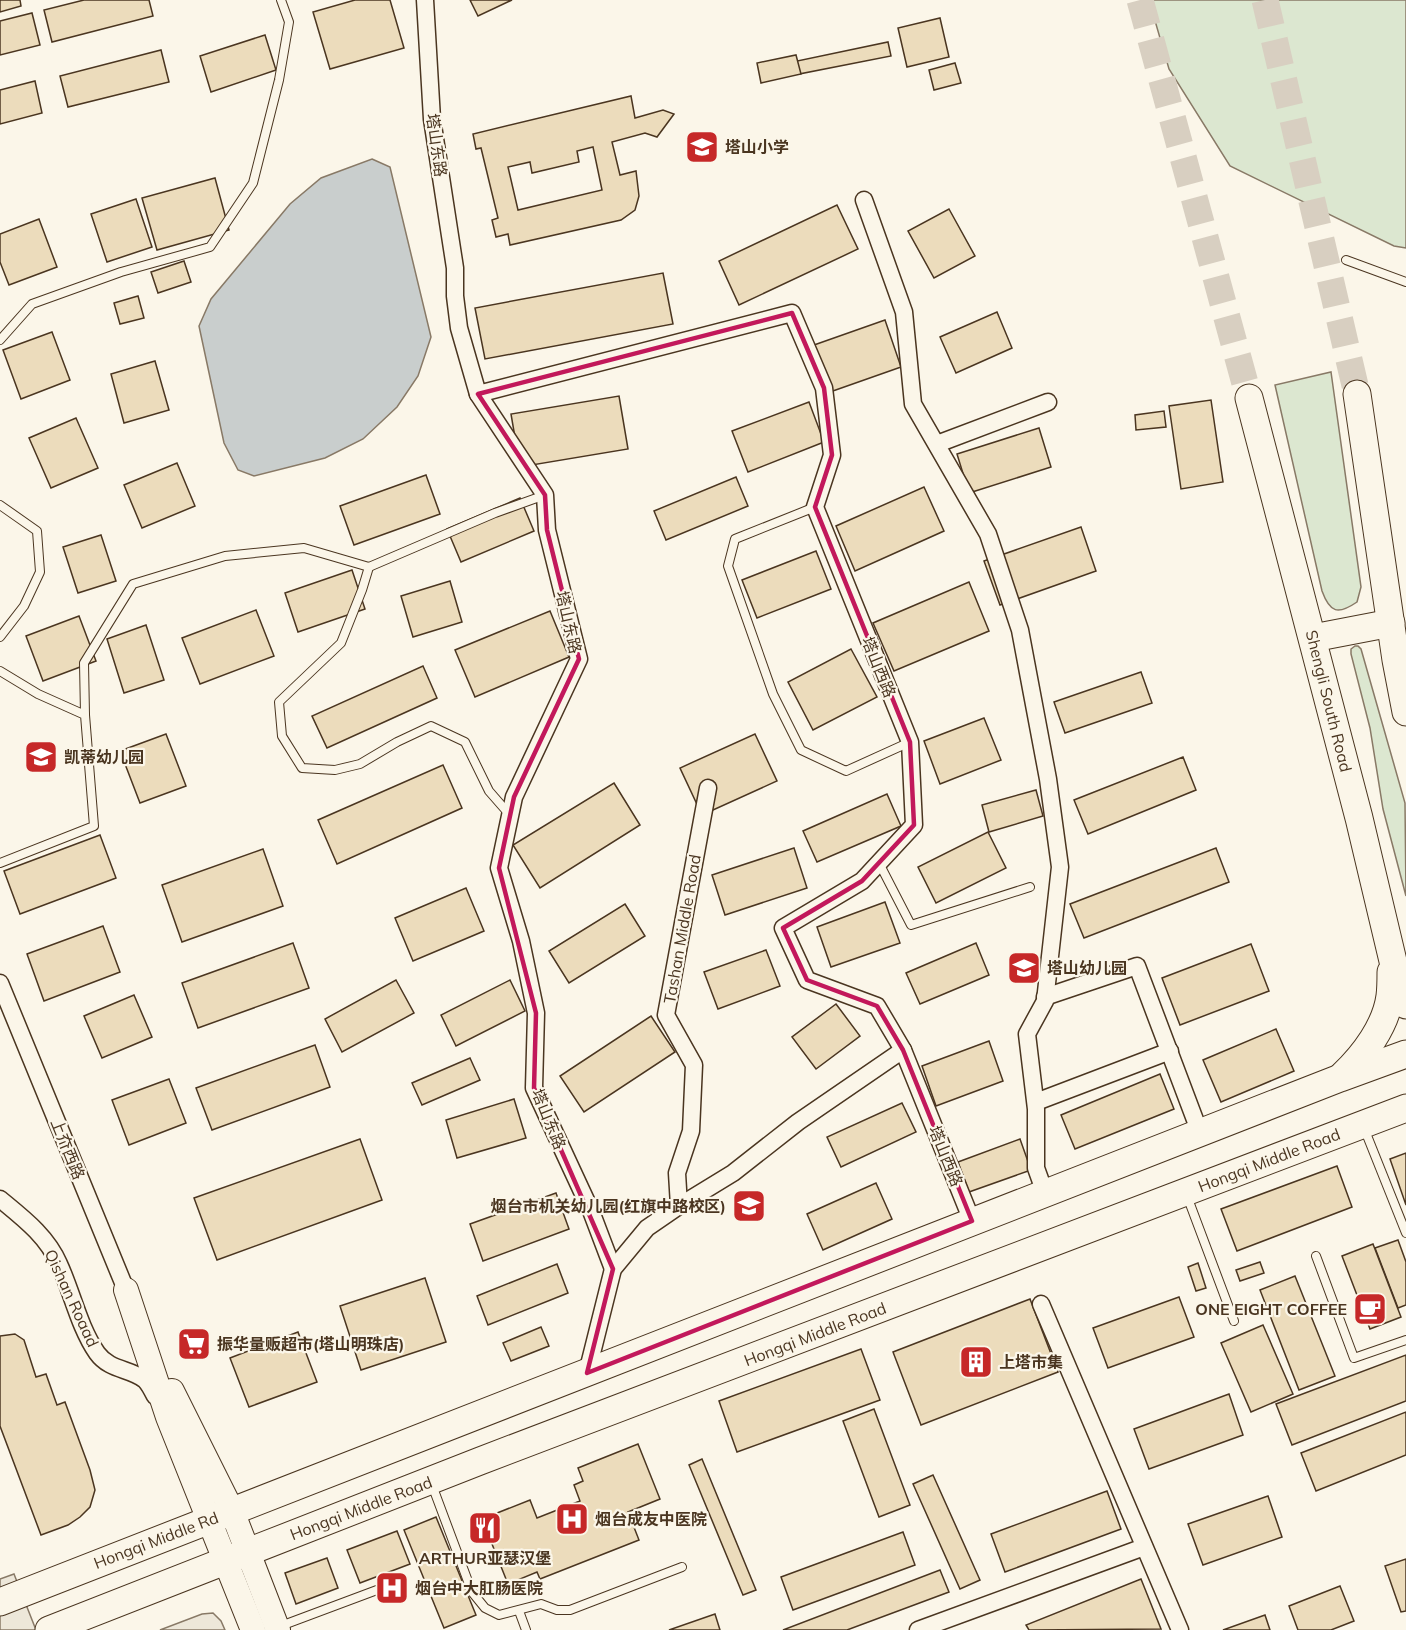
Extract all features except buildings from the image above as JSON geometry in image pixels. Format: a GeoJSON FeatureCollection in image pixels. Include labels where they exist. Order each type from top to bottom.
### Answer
{"type":"FeatureCollection","features":[{"type":"Feature","properties":{"kind":"main road"},"geometry":{"type":"LineString","coordinates":[[1357,394],[1390,623],[1406,712]]}},
{"type":"Feature","properties":{"kind":"main road","name":"Shengli South Road"},"geometry":{"type":"LineString","coordinates":[[1249,398],[1313,638],[1406,1005]]}},
{"type":"Feature","properties":{"kind":"main road"},"geometry":{"type":"LineString","coordinates":[[1313,638],[1390,623]]}},
{"type":"Feature","properties":{"kind":"main road"},"geometry":{"type":"LineString","coordinates":[[1340,1078],[1366,1050],[1382,1019],[1390,997],[1390,947]]}},
{"type":"Feature","properties":{"kind":"main road"},"geometry":{"type":"LineString","coordinates":[[220,1515],[1406,1054]]}},
{"type":"Feature","properties":{"kind":"main road","name":"Hongqi Middle Road"},"geometry":{"type":"LineString","coordinates":[[236,1556],[1406,1108]]}},
{"type":"Feature","properties":{"kind":"main road","name":"Hongqi Middle Rd"},"geometry":{"type":"LineString","coordinates":[[0,1602],[220,1515]]}},
{"type":"Feature","properties":{"kind":"main road"},"geometry":{"type":"LineString","coordinates":[[49,1630],[236,1556]]}},
{"type":"Feature","properties":{"kind":"street","name":"塔山东路"},"geometry":{"type":"LineString","coordinates":[[424,0],[432,119],[455,267],[459,328],[478,394],[545,495],[547,530],[579,659],[514,797],[499,868],[521,941],[536,1013],[534,1088],[591,1211],[613,1269]]}},
{"type":"Feature","properties":{"kind":"street"},"geometry":{"type":"LineString","coordinates":[[864,200],[904,312],[914,404],[988,534],[1020,630],[1048,779],[1060,867],[1045,997],[1036,1020],[1027,1034],[1036,1102],[1036,1168],[1045,1193]]}},
{"type":"Feature","properties":{"kind":"street"},"geometry":{"type":"LineString","coordinates":[[478,394],[792,313],[824,388],[832,456],[815,507]]}},
{"type":"Feature","properties":{"kind":"street"},"geometry":{"type":"LineString","coordinates":[[937,444],[1048,402]]}},
{"type":"Feature","properties":{"kind":"street","name":"塔山西路"},"geometry":{"type":"LineString","coordinates":[[815,507],[909,742],[914,825],[862,881],[783,928],[807,980],[877,1006],[903,1050],[972,1221]]}},
{"type":"Feature","properties":{"kind":"street","name":"Tashan Middle Road"},"geometry":{"type":"LineString","coordinates":[[679,1206],[677,1173],[691,1131],[694,1065],[666,1015],[708,788]]}},
{"type":"Feature","properties":{"kind":"street"},"geometry":{"type":"LineString","coordinates":[[1045,997],[1137,966],[1200,1133]]}},
{"type":"Feature","properties":{"kind":"street","name":"上夼西路"},"geometry":{"type":"LineString","coordinates":[[0,983],[175,1414],[236,1556]]}},
{"type":"Feature","properties":{"kind":"street"},"geometry":{"type":"LineString","coordinates":[[587,1373],[613,1269],[647,1228],[733,1173],[798,1122],[903,1050]]}},
{"type":"Feature","properties":{"kind":"street"},"geometry":{"type":"LineString","coordinates":[[1036,1102],[1170,1051]]}},
{"type":"Feature","properties":{"kind":"street","name":"Qishan Roaad"},"geometry":{"type":"LineString","coordinates":[[0,1199],[28,1222],[44,1239],[58,1261],[89,1340],[98,1355],[117,1369],[145,1380],[175,1414]]}},
{"type":"Feature","properties":{"kind":"street"},"geometry":{"type":"LineString","coordinates":[[1041,1304],[1180,1630]]}},
{"type":"Feature","properties":{"kind":"street"},"geometry":{"type":"LineString","coordinates":[[918,1630],[1144,1547]]}},
{"type":"Feature","properties":{"kind":"street"},"geometry":{"type":"LineString","coordinates":[[236,1556],[278,1629]]}},
{"type":"Feature","properties":{"kind":"street"},"geometry":{"type":"LineString","coordinates":[[236,1556],[253,1630]]}},
{"type":"Feature","properties":{"kind":"lane"},"geometry":{"type":"LineString","coordinates":[[0,340],[32,304],[121,272],[210,247],[253,183],[279,80],[289,22],[281,0]]}},
{"type":"Feature","properties":{"kind":"lane"},"geometry":{"type":"LineString","coordinates":[[1346,260],[1406,282]]}},
{"type":"Feature","properties":{"kind":"lane"},"geometry":{"type":"LineString","coordinates":[[0,863],[94,825],[85,715],[84,663],[133,584],[225,556],[304,548],[369,567],[495,513],[545,495]]}},
{"type":"Feature","properties":{"kind":"lane"},"geometry":{"type":"LineString","coordinates":[[0,506],[37,531],[40,572],[24,606],[0,637]]}},
{"type":"Feature","properties":{"kind":"lane"},"geometry":{"type":"LineString","coordinates":[[815,507],[735,539],[728,566],[773,694],[801,750],[846,771],[909,742]]}},
{"type":"Feature","properties":{"kind":"lane"},"geometry":{"type":"LineString","coordinates":[[369,567],[341,643],[279,702],[282,736],[302,768],[335,770],[360,764],[397,742],[431,726],[465,742],[489,791],[510,815]]}},
{"type":"Feature","properties":{"kind":"lane"},"geometry":{"type":"LineString","coordinates":[[0,672],[38,694],[85,715]]}},
{"type":"Feature","properties":{"kind":"lane"},"geometry":{"type":"LineString","coordinates":[[879,863],[911,925],[1030,887]]}},
{"type":"Feature","properties":{"kind":"lane"},"geometry":{"type":"LineString","coordinates":[[1363,1125],[1406,1233]]}},
{"type":"Feature","properties":{"kind":"lane"},"geometry":{"type":"LineString","coordinates":[[1185,1192],[1234,1321]]}},
{"type":"Feature","properties":{"kind":"lane"},"geometry":{"type":"LineString","coordinates":[[1316,1256],[1354,1359],[1406,1340]]}},
{"type":"Feature","properties":{"kind":"lane"},"geometry":{"type":"LineString","coordinates":[[430,1481],[472,1592],[485,1608],[499,1616],[541,1604],[557,1610],[570,1610],[682,1567]]}},
{"type":"Feature","properties":{"kind":"lane"},"geometry":{"type":"LineString","coordinates":[[278,1629],[401,1581]]}},
{"type":"Feature","properties":{"kind":"lane"},"geometry":{"type":"LineString","coordinates":[[519,1611],[526,1630]]}},
{"type":"Feature","properties":{"kind":"highlighted area"},"geometry":{"type":"Polygon","coordinates":[[[792,313],[824,388],[832,455],[815,507],[910,742],[914,825],[862,881],[783,928],[807,980],[877,1006],[903,1050],[972,1221],[587,1373],[613,1269],[534,1088],[536,1013],[499,868],[514,797],[579,659],[547,530],[545,495],[478,394],[792,313]]]}},
{"type":"Feature","properties":{"kind":"green space"},"geometry":{"type":"Polygon","coordinates":[[[1149,0],[1406,0],[1406,248],[1394,246],[1230,166],[1169,69],[1149,0]]]}},
{"type":"Feature","properties":{"kind":"green space"},"geometry":{"type":"Polygon","coordinates":[[[1331,372],[1361,587],[1357,602],[1340,610],[1335,610],[1328,604],[1322,591],[1275,385],[1331,372]]]}},
{"type":"Feature","properties":{"kind":"green space"},"geometry":{"type":"Polygon","coordinates":[[[1355,646],[1361,649],[1405,803],[1406,896],[1383,809],[1370,728],[1351,654],[1351,649],[1355,646]]]}},
{"type":"Feature","properties":{"kind":"shaded area"},"geometry":{"type":"Polygon","coordinates":[[[372,159],[390,167],[431,337],[418,376],[397,407],[363,439],[325,458],[254,476],[238,470],[224,443],[199,326],[211,299],[290,204],[321,178],[372,159]]]}},
{"type":"Feature","properties":{"kind":"shaded area"},"geometry":{"type":"Polygon","coordinates":[[[14,1574],[36,1630],[0,1630],[0,1579],[14,1574]]]}},
{"type":"Feature","properties":{"kind":"shaded area"},"geometry":{"type":"Polygon","coordinates":[[[213,1613],[221,1621],[225,1630],[160,1630],[202,1614],[213,1613]]]}},
{"type":"Feature","properties":{"kind":"tunnel"},"geometry":{"type":"LineString","coordinates":[[1140,0],[1249,398]]}},
{"type":"Feature","properties":{"kind":"tunnel"},"geometry":{"type":"LineString","coordinates":[[1265,0],[1357,394]]}},
{"type":"Feature","properties":{"kind":"place","name":"塔山小学"},"geometry":{"type":"Point","coordinates":[702,147]}},
{"type":"Feature","properties":{"kind":"place","name":"凯蒂幼儿园"},"geometry":{"type":"Point","coordinates":[41,757]}},
{"type":"Feature","properties":{"kind":"place","name":"塔山幼儿园"},"geometry":{"type":"Point","coordinates":[1024,968]}},
{"type":"Feature","properties":{"kind":"place","name":"烟台市机关幼儿园(红旗中路校区)"},"geometry":{"type":"Point","coordinates":[749,1206]}},
{"type":"Feature","properties":{"kind":"place","name":"ONE EIGHT COFFEE"},"geometry":{"type":"Point","coordinates":[1370,1309]}},
{"type":"Feature","properties":{"kind":"place","name":"振华量贩超市(塔山明珠店)"},"geometry":{"type":"Point","coordinates":[194,1344]}},
{"type":"Feature","properties":{"kind":"place","name":"上塔市集"},"geometry":{"type":"Point","coordinates":[976,1362]}},
{"type":"Feature","properties":{"kind":"place","name":"烟台成友中医院"},"geometry":{"type":"Point","coordinates":[572,1519]}},
{"type":"Feature","properties":{"kind":"place","name":"ARTHUR亚瑟汉堡"},"geometry":{"type":"Point","coordinates":[485,1528]}},
{"type":"Feature","properties":{"kind":"place","name":"烟台中大肛肠医院"},"geometry":{"type":"Point","coordinates":[392,1588]}}]}
